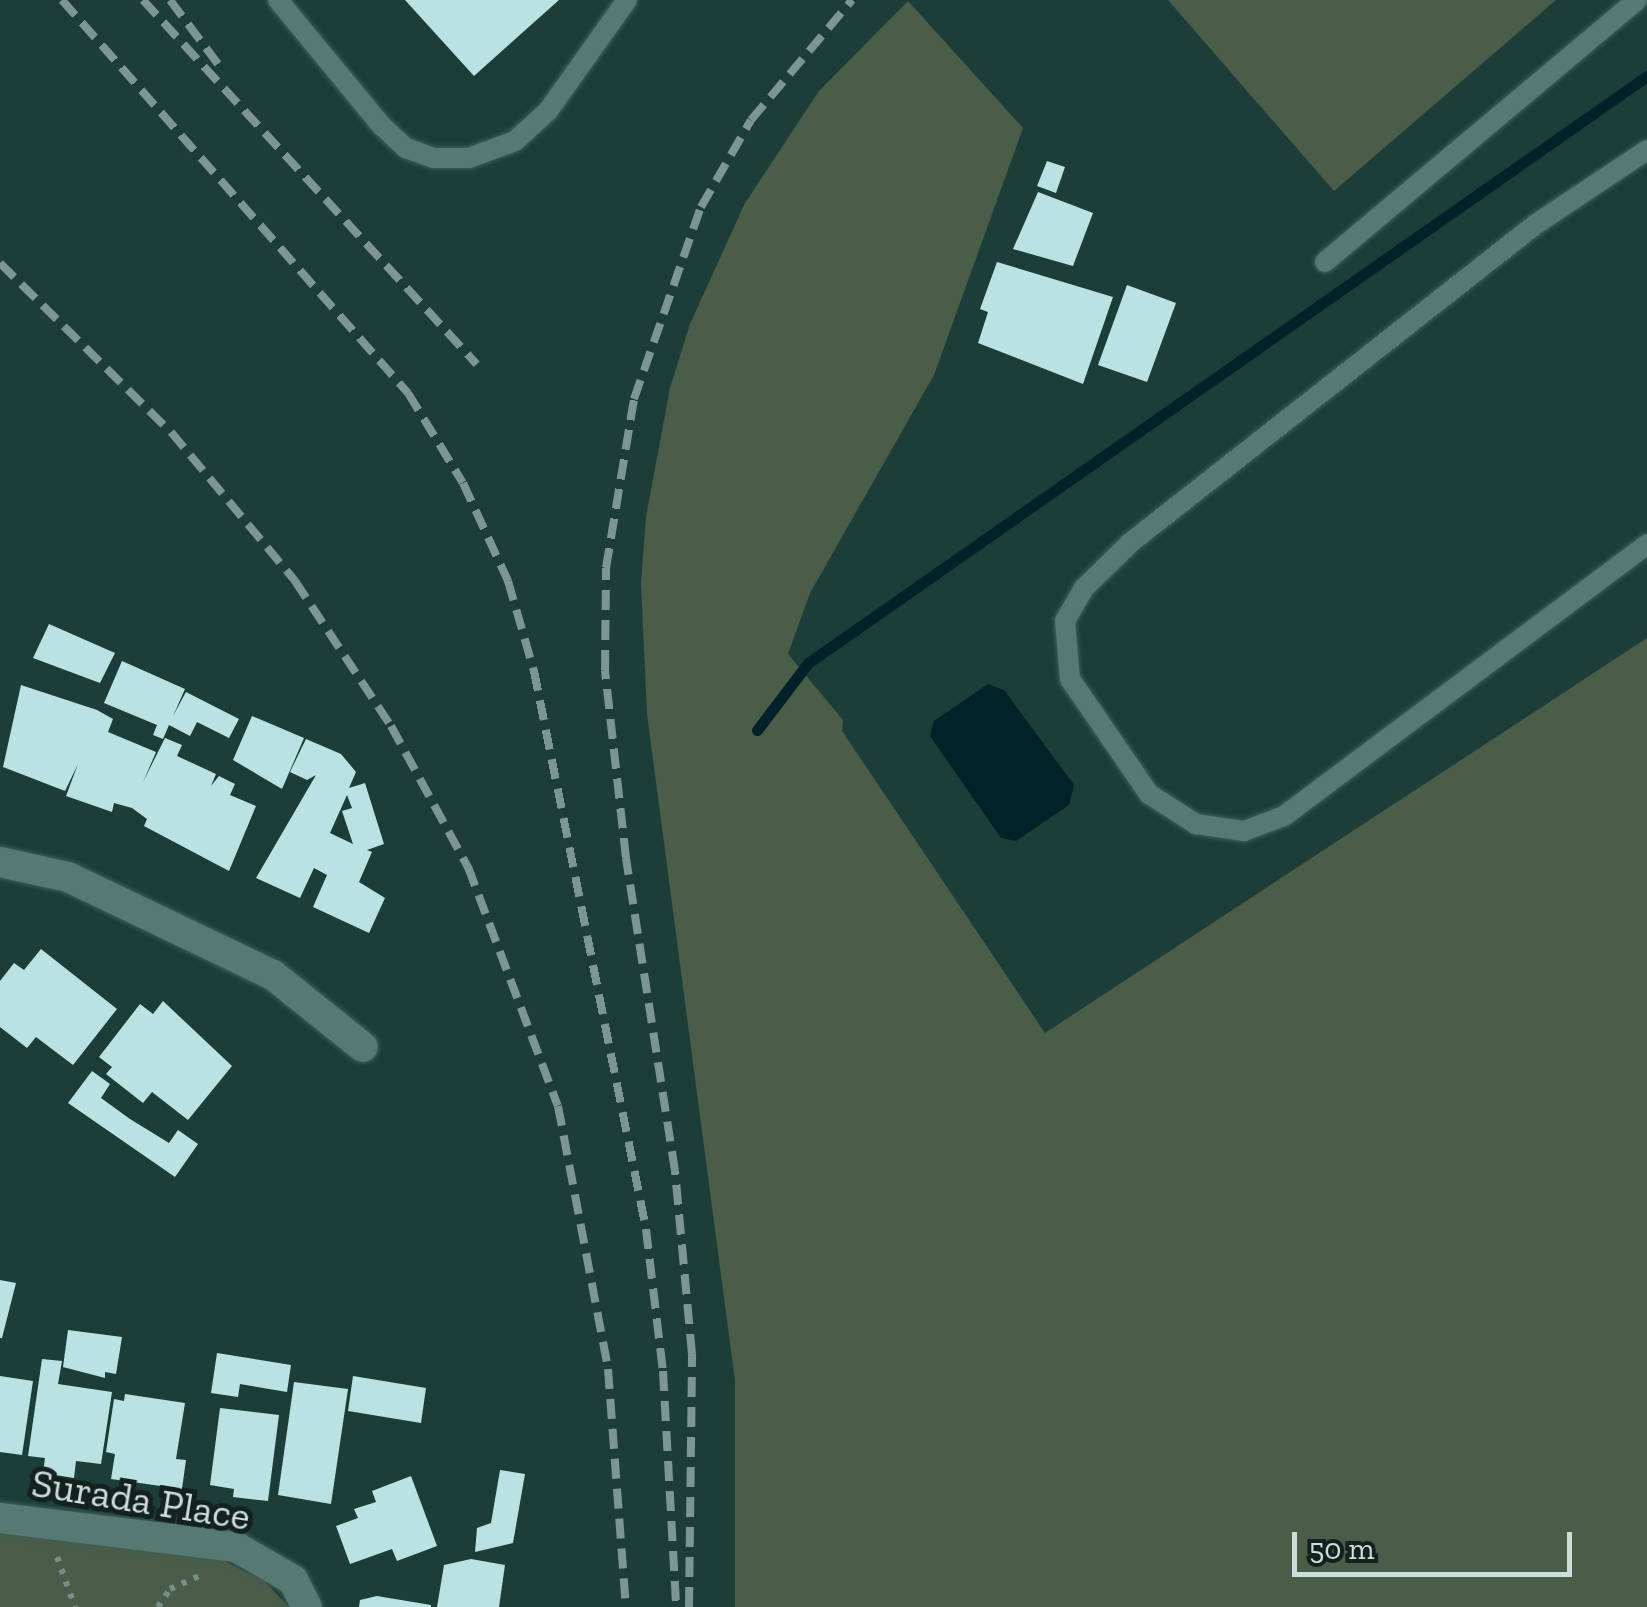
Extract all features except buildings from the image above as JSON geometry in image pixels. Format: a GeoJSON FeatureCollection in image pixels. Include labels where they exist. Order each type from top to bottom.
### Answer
{"type":"FeatureCollection","features":[{"type":"Feature","properties":{"kind":"street"},"geometry":{"type":"LineString","coordinates":[[0,862],[68,877],[273,975],[363,1047]]}},
{"type":"Feature","properties":{"kind":"street","name":"Surada Place"},"geometry":{"type":"LineString","coordinates":[[0,1518],[236,1546],[293,1580],[307,1607]]}},
{"type":"Feature","properties":{"kind":"lane"},"geometry":{"type":"LineString","coordinates":[[278,0],[382,126],[406,148],[433,158],[469,158],[515,141],[548,111],[627,0]]}},
{"type":"Feature","properties":{"kind":"lane"},"geometry":{"type":"LineString","coordinates":[[1325,262],[1637,0]]}},
{"type":"Feature","properties":{"kind":"lane"},"geometry":{"type":"LineString","coordinates":[[1647,150],[1536,224],[1130,542],[1084,588],[1065,621],[1070,679],[1149,794],[1196,824],[1244,830],[1284,816],[1647,544]]}},
{"type":"Feature","properties":{"kind":"path"},"geometry":{"type":"LineString","coordinates":[[46,1523],[75,1607]]}},
{"type":"Feature","properties":{"kind":"green space"},"geometry":{"type":"Polygon","coordinates":[[[1168,0],[1556,0],[1334,191],[1168,0]]]}},
{"type":"Feature","properties":{"kind":"green space"},"geometry":{"type":"Polygon","coordinates":[[[908,1],[1023,128],[934,375],[810,593],[788,654],[843,720],[842,731],[1045,1033],[1647,638],[1647,1607],[735,1607],[735,1381],[647,714],[641,583],[646,517],[670,388],[690,324],[745,203],[819,91],[908,1]]]}},
{"type":"Feature","properties":{"kind":"green space"},"geometry":{"type":"Polygon","coordinates":[[[0,1529],[222,1560],[264,1581],[289,1607],[0,1607],[0,1529]]]}},
{"type":"Feature","properties":{"kind":"water"},"geometry":{"type":"Polygon","coordinates":[[[988,684],[1004,690],[1074,785],[1069,805],[1016,841],[1001,838],[930,736],[934,721],[988,684]]]}},
{"type":"Feature","properties":{"kind":"waterway"},"geometry":{"type":"LineString","coordinates":[[757,730],[808,663],[1647,76]]}},
{"type":"Feature","properties":{"kind":"railway"},"geometry":{"type":"LineString","coordinates":[[62,0],[408,393],[463,483],[508,581],[534,671],[646,1229],[663,1371],[676,1607]]}},
{"type":"Feature","properties":{"kind":"railway"},"geometry":{"type":"LineString","coordinates":[[143,0],[477,364]]}},
{"type":"Feature","properties":{"kind":"railway"},"geometry":{"type":"LineString","coordinates":[[170,0],[218,64]]}},
{"type":"Feature","properties":{"kind":"railway"},"geometry":{"type":"LineString","coordinates":[[689,1607],[692,1354],[675,1171],[626,858],[605,670],[606,568],[634,399],[701,207],[751,120],[852,0]]}},
{"type":"Feature","properties":{"kind":"railway"},"geometry":{"type":"LineString","coordinates":[[0,263],[171,432],[295,581],[391,726],[468,867],[558,1106],[608,1369],[626,1607]]}}]}
